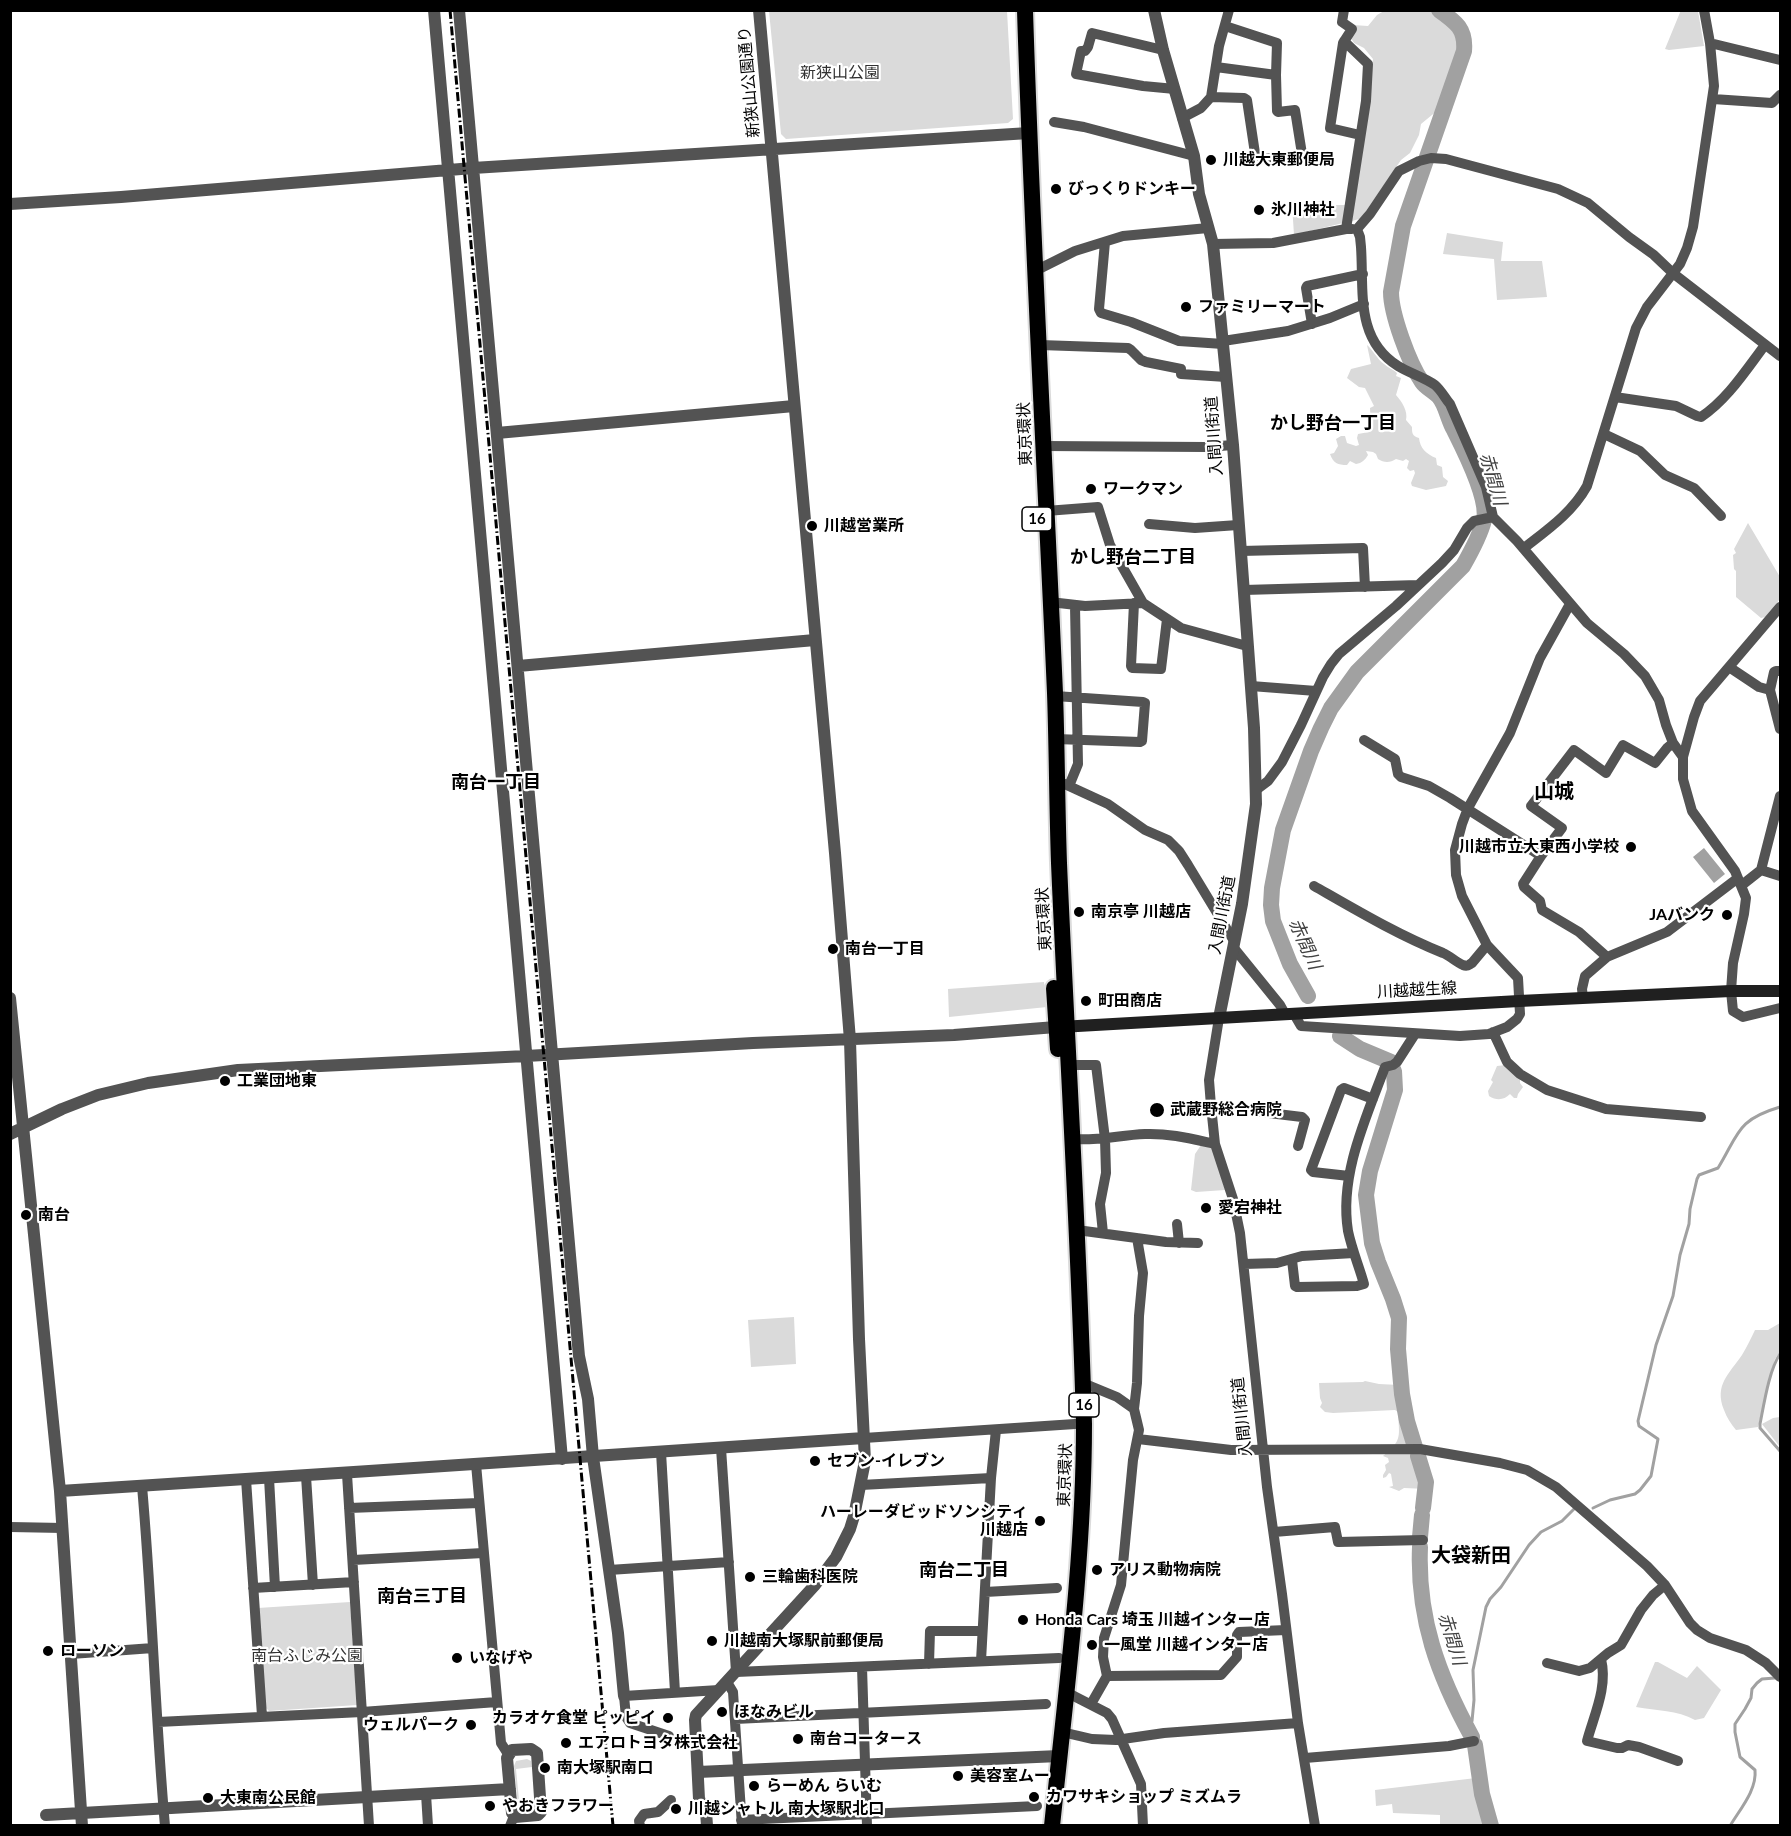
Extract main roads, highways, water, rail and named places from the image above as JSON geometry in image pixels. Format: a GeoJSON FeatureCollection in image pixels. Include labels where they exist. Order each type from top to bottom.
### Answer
{"type":"FeatureCollection","features":[{"type":"Feature","properties":{"kind":"highway","name":"東京環状"},"geometry":{"type":"LineString","coordinates":[[1015,10],[1040,345],[1056,739],[1063,784],[1059,860],[1064,1142],[1075,1424],[1072,1506],[1059,1658],[1052,1826]]}},
{"type":"Feature","properties":{"kind":"highway","name":"東京環状"},"geometry":{"type":"LineString","coordinates":[[1025,10],[1028,270],[1062,1027],[1070,1065],[1083,1383],[1084,1465],[1062,1732],[1055,1756],[1044,1826]]}},
{"type":"Feature","properties":{"kind":"main road","name":"川越越生線"},"geometry":{"type":"LineString","coordinates":[[1062,1027],[1519,1001],[1731,991],[1780,991]]}},
{"type":"Feature","properties":{"kind":"waterway","name":"赤間川"},"geometry":{"type":"LineString","coordinates":[[1308,996],[1290,964],[1273,921],[1271,905],[1283,830],[1311,751],[1331,708],[1357,672],[1463,566],[1478,538],[1484,520],[1483,499],[1475,474],[1441,400],[1417,374],[1397,325],[1391,292],[1403,226],[1464,51],[1463,37],[1459,27],[1439,10]]}},
{"type":"Feature","properties":{"kind":"waterway","name":"赤間川"},"geometry":{"type":"LineString","coordinates":[[1340,1036],[1360,1049],[1391,1062]]}},
{"type":"Feature","properties":{"kind":"waterway","name":"赤間川"},"geometry":{"type":"LineString","coordinates":[[1394,1071],[1395,1090],[1370,1171],[1366,1195],[1372,1243],[1399,1318],[1398,1349],[1402,1394],[1415,1447]]}},
{"type":"Feature","properties":{"kind":"waterway"},"geometry":{"type":"LineString","coordinates":[[1593,1508],[1610,1500],[1635,1494],[1651,1476],[1658,1439],[1639,1426],[1638,1421],[1656,1345],[1673,1296],[1697,1179],[1699,1175],[1718,1168],[1735,1137],[1747,1123],[1755,1117],[1780,1107]]}},
{"type":"Feature","properties":{"kind":"waterway"},"geometry":{"type":"LineString","coordinates":[[1780,1354],[1770,1378],[1760,1424],[1760,1428],[1780,1451]]}},
{"type":"Feature","properties":{"kind":"waterway","name":"赤間川"},"geometry":{"type":"LineString","coordinates":[[1418,1456],[1426,1482],[1423,1508]]}},
{"type":"Feature","properties":{"kind":"waterway"},"geometry":{"type":"LineString","coordinates":[[1472,1721],[1473,1670],[1486,1607],[1529,1545],[1541,1532],[1562,1521],[1574,1509]]}},
{"type":"Feature","properties":{"kind":"waterway","name":"赤間川"},"geometry":{"type":"LineString","coordinates":[[1420,1537],[1422,1515]]}},
{"type":"Feature","properties":{"kind":"waterway","name":"赤間川"},"geometry":{"type":"LineString","coordinates":[[1420,1547],[1422,1598],[1432,1645],[1449,1691],[1472,1737]]}},
{"type":"Feature","properties":{"kind":"waterway"},"geometry":{"type":"LineString","coordinates":[[1730,1826],[1747,1799],[1755,1777],[1755,1770],[1740,1757],[1735,1724],[1751,1698],[1752,1689],[1757,1683],[1762,1679],[1775,1678]]}},
{"type":"Feature","properties":{"kind":"waterway","name":"赤間川"},"geometry":{"type":"LineString","coordinates":[[1475,1745],[1482,1794],[1491,1826]]}},
{"type":"Feature","properties":{"kind":"railway"},"geometry":{"type":"LineString","coordinates":[[450,10],[613,1826]]}},
{"type":"Feature","properties":{"kind":"place","name":"川越大東郵便局"},"geometry":{"type":"Point","coordinates":[1211,160]}},
{"type":"Feature","properties":{"kind":"place","name":"びっくりドンキー"},"geometry":{"type":"Point","coordinates":[1056,189]}},
{"type":"Feature","properties":{"kind":"place","name":"氷川神社"},"geometry":{"type":"Point","coordinates":[1259,210]}},
{"type":"Feature","properties":{"kind":"place","name":"ファミリーマート"},"geometry":{"type":"Point","coordinates":[1186,307]}},
{"type":"Feature","properties":{"kind":"place","name":"ワークマン"},"geometry":{"type":"Point","coordinates":[1091,489]}},
{"type":"Feature","properties":{"kind":"place","name":"川越営業所"},"geometry":{"type":"Point","coordinates":[812,526]}},
{"type":"Feature","properties":{"kind":"place","name":"川越市立大東西小学校"},"geometry":{"type":"Point","coordinates":[1631,847]}},
{"type":"Feature","properties":{"kind":"place","name":"南京亭 川越店"},"geometry":{"type":"Point","coordinates":[1079,912]}},
{"type":"Feature","properties":{"kind":"place","name":"JAバンク"},"geometry":{"type":"Point","coordinates":[1727,915]}},
{"type":"Feature","properties":{"kind":"place","name":"南台一丁目"},"geometry":{"type":"Point","coordinates":[833,949]}},
{"type":"Feature","properties":{"kind":"place","name":"町田商店"},"geometry":{"type":"Point","coordinates":[1086,1001]}},
{"type":"Feature","properties":{"kind":"place","name":"工業団地東"},"geometry":{"type":"Point","coordinates":[225,1081]}},
{"type":"Feature","properties":{"kind":"place","name":"武蔵野総合病院"},"geometry":{"type":"Point","coordinates":[1157,1110]}},
{"type":"Feature","properties":{"kind":"place","name":"愛宕神社"},"geometry":{"type":"Point","coordinates":[1206,1208]}},
{"type":"Feature","properties":{"kind":"place","name":"南台"},"geometry":{"type":"Point","coordinates":[26,1215]}},
{"type":"Feature","properties":{"kind":"place","name":"セブン-イレブン"},"geometry":{"type":"Point","coordinates":[815,1461]}},
{"type":"Feature","properties":{"kind":"place","name":"ハーレーダビッドソンシティ 川越店"},"geometry":{"type":"Point","coordinates":[1040,1521]}},
{"type":"Feature","properties":{"kind":"place","name":"アリス動物病院"},"geometry":{"type":"Point","coordinates":[1097,1570]}},
{"type":"Feature","properties":{"kind":"place","name":"三輪歯科医院"},"geometry":{"type":"Point","coordinates":[750,1577]}},
{"type":"Feature","properties":{"kind":"place","name":"Honda Cars 埼玉 川越インター店"},"geometry":{"type":"Point","coordinates":[1023,1620]}},
{"type":"Feature","properties":{"kind":"place","name":"川越南大塚駅前郵便局"},"geometry":{"type":"Point","coordinates":[712,1641]}},
{"type":"Feature","properties":{"kind":"place","name":"一風堂 川越インター店"},"geometry":{"type":"Point","coordinates":[1092,1645]}},
{"type":"Feature","properties":{"kind":"place","name":"ローソン"},"geometry":{"type":"Point","coordinates":[48,1651]}},
{"type":"Feature","properties":{"kind":"place","name":"いなげや"},"geometry":{"type":"Point","coordinates":[457,1658]}},
{"type":"Feature","properties":{"kind":"place","name":"ほなみビル"},"geometry":{"type":"Point","coordinates":[722,1712]}},
{"type":"Feature","properties":{"kind":"place","name":"カラオケ食堂 ピッピイ"},"geometry":{"type":"Point","coordinates":[668,1718]}},
{"type":"Feature","properties":{"kind":"place","name":"ウェルパーク"},"geometry":{"type":"Point","coordinates":[471,1725]}},
{"type":"Feature","properties":{"kind":"place","name":"南台コータース"},"geometry":{"type":"Point","coordinates":[798,1739]}},
{"type":"Feature","properties":{"kind":"place","name":"エアロトヨタ株式会社"},"geometry":{"type":"Point","coordinates":[566,1743]}},
{"type":"Feature","properties":{"kind":"place","name":"南大塚駅南口"},"geometry":{"type":"Point","coordinates":[545,1768]}},
{"type":"Feature","properties":{"kind":"place","name":"美容室ムー"},"geometry":{"type":"Point","coordinates":[958,1776]}},
{"type":"Feature","properties":{"kind":"place","name":"らーめん らいむ"},"geometry":{"type":"Point","coordinates":[754,1786]}},
{"type":"Feature","properties":{"kind":"place","name":"カワサキショップ ミズムラ"},"geometry":{"type":"Point","coordinates":[1034,1797]}},
{"type":"Feature","properties":{"kind":"place","name":"大東南公民館"},"geometry":{"type":"Point","coordinates":[208,1798]}},
{"type":"Feature","properties":{"kind":"place","name":"やおきフラワー"},"geometry":{"type":"Point","coordinates":[490,1806]}},
{"type":"Feature","properties":{"kind":"place","name":"川越シャトル 南大塚駅北口"},"geometry":{"type":"Point","coordinates":[676,1809]}},
{"type":"Feature","properties":{"kind":"district","name":"かし野台一丁目"},"geometry":{"type":"Point","coordinates":[1333,423]}},
{"type":"Feature","properties":{"kind":"district","name":"かし野台二丁目"},"geometry":{"type":"Point","coordinates":[1133,557]}},
{"type":"Feature","properties":{"kind":"district","name":"南台一丁目"},"geometry":{"type":"Point","coordinates":[496,782]}},
{"type":"Feature","properties":{"kind":"district","name":"山城"},"geometry":{"type":"Point","coordinates":[1554,792]}},
{"type":"Feature","properties":{"kind":"district","name":"大袋新田"},"geometry":{"type":"Point","coordinates":[1471,1556]}},
{"type":"Feature","properties":{"kind":"district","name":"南台二丁目"},"geometry":{"type":"Point","coordinates":[964,1570]}},
{"type":"Feature","properties":{"kind":"district","name":"南台三丁目"},"geometry":{"type":"Point","coordinates":[422,1596]}},
{"type":"Feature","properties":{"kind":"park label","name":"新狭山公園"},"geometry":{"type":"Point","coordinates":[840,73]}},
{"type":"Feature","properties":{"kind":"park label","name":"南台ふじみ公園"},"geometry":{"type":"Point","coordinates":[307,1656]}}]}
